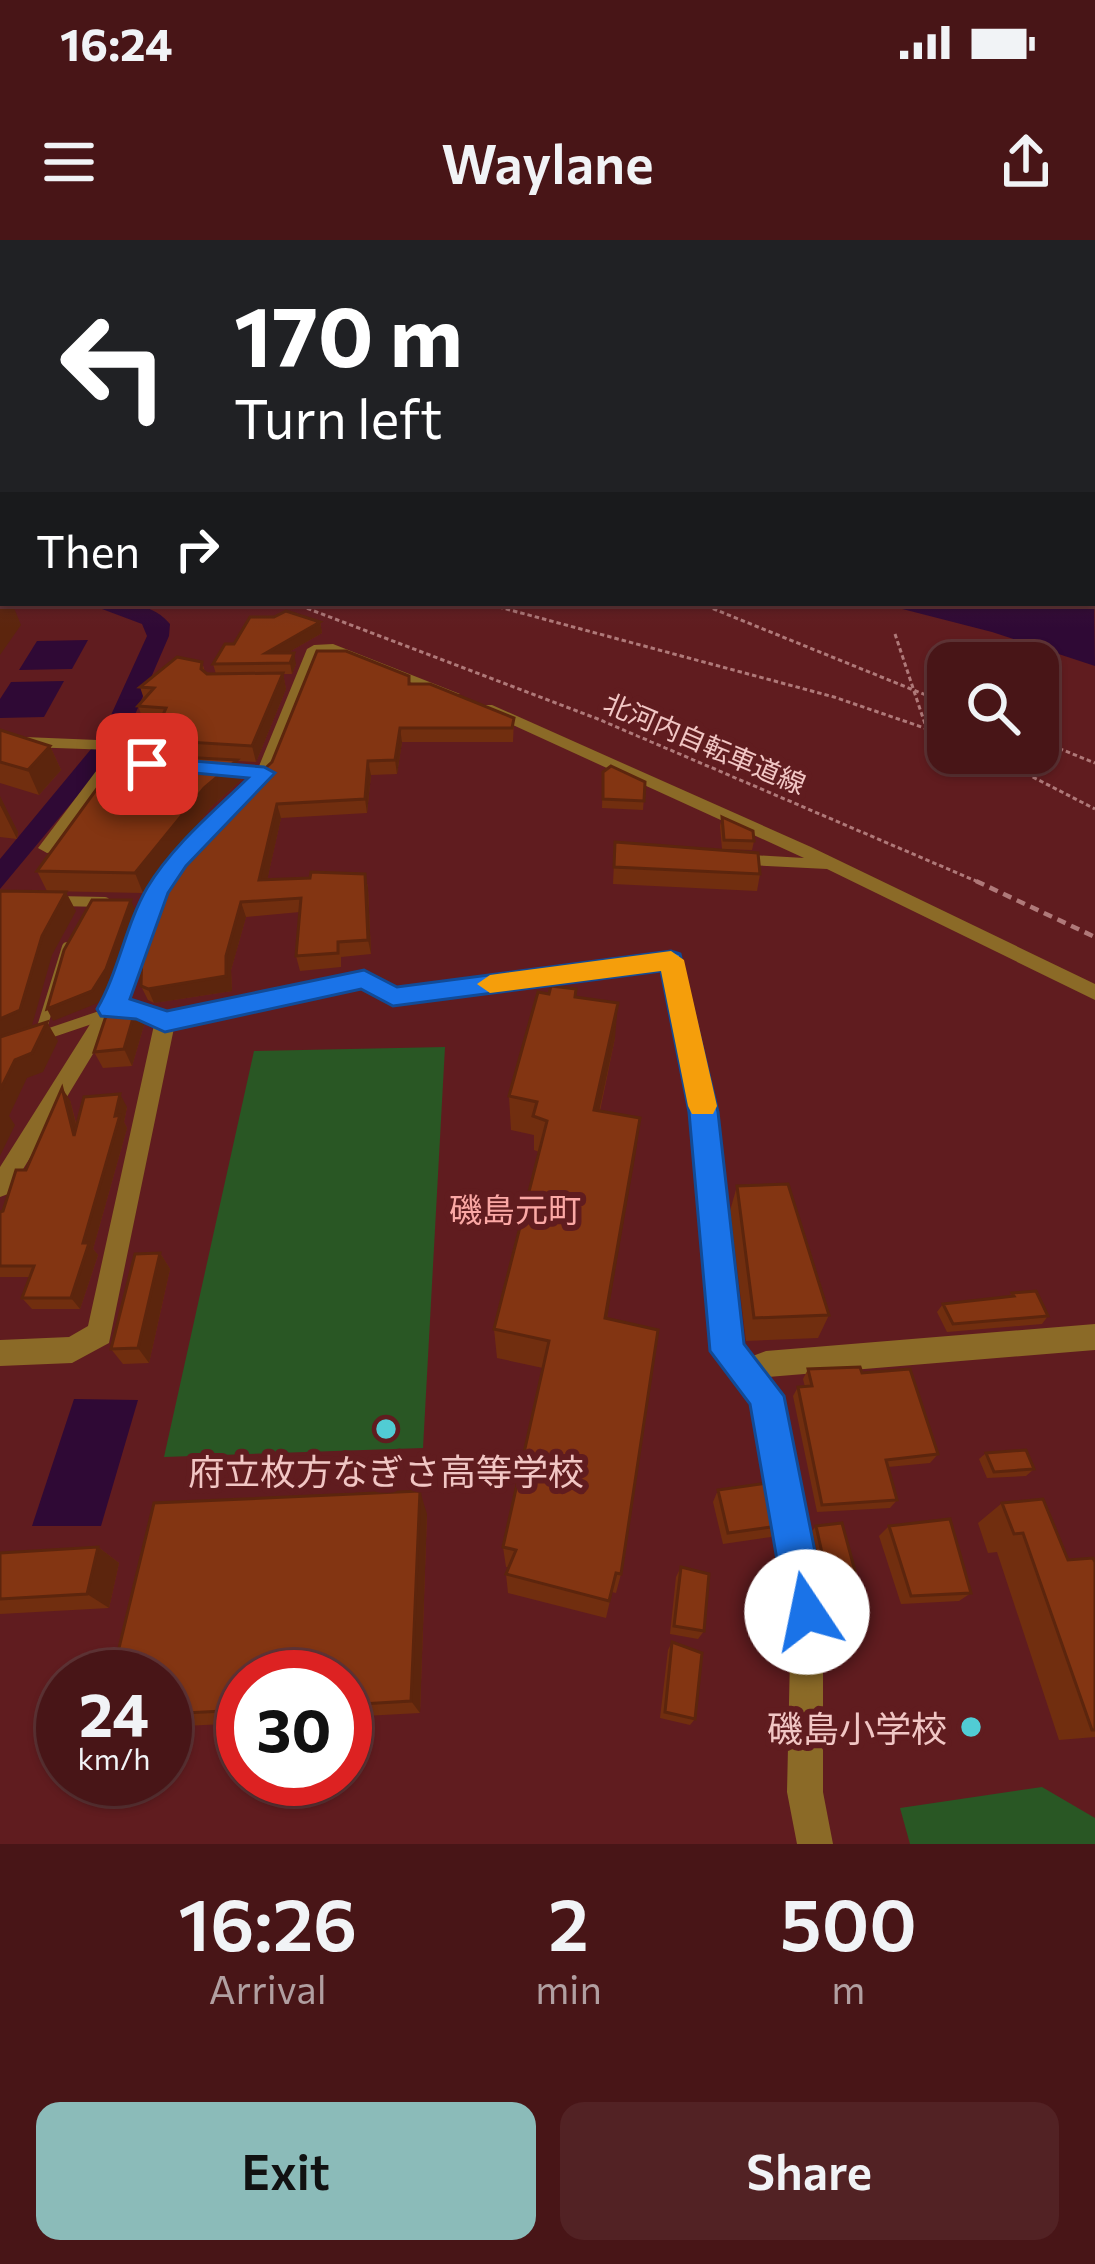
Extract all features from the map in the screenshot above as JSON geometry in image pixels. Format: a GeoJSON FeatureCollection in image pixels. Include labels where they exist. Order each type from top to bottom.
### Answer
{"type":"FeatureCollection","features":[{"type":"Feature","properties":{"kind":"street"},"geometry":{"type":"LineString","coordinates":[[0,1187],[126,984],[142,903],[255,771],[314,650],[332,648],[526,724],[1095,993]]}},
{"type":"Feature","properties":{"kind":"street"},"geometry":{"type":"LineString","coordinates":[[0,741],[94,741],[136,763]]}},
{"type":"Feature","properties":{"kind":"street"},"geometry":{"type":"LineString","coordinates":[[46,848],[118,754]]}},
{"type":"Feature","properties":{"kind":"street"},"geometry":{"type":"LineString","coordinates":[[722,859],[830,865]]}},
{"type":"Feature","properties":{"kind":"street"},"geometry":{"type":"LineString","coordinates":[[108,1012],[140,1009],[165,1022],[364,979],[393,997],[671,960],[704,1112],[727,1351],[766,1396],[807,1612],[805,1792],[815,1844]]}},
{"type":"Feature","properties":{"kind":"street"},"geometry":{"type":"LineString","coordinates":[[0,1353],[72,1350],[100,1334],[165,1022]]}},
{"type":"Feature","properties":{"kind":"street"},"geometry":{"type":"LineString","coordinates":[[746,1372],[766,1364],[1095,1336]]}},
{"type":"Feature","properties":{"kind":"lane"},"geometry":{"type":"LineString","coordinates":[[278,681],[301,681]]}},
{"type":"Feature","properties":{"kind":"lane"},"geometry":{"type":"LineString","coordinates":[[46,901],[112,902]]}},
{"type":"Feature","properties":{"kind":"lane"},"geometry":{"type":"LineString","coordinates":[[82,921],[92,902]]}},
{"type":"Feature","properties":{"kind":"lane"},"geometry":{"type":"LineString","coordinates":[[39,1037],[61,958],[71,939]]}},
{"type":"Feature","properties":{"kind":"lane"},"geometry":{"type":"LineString","coordinates":[[22,1042],[108,1012]]}},
{"type":"Feature","properties":{"kind":"path","name":"北河内自転車道線"},"geometry":{"type":"LineString","coordinates":[[302,606],[429,650],[673,747],[960,872],[1095,937]]}},
{"type":"Feature","properties":{"kind":"path"},"geometry":{"type":"LineString","coordinates":[[493,606],[576,634],[815,691],[926,727]]}},
{"type":"Feature","properties":{"kind":"path"},"geometry":{"type":"LineString","coordinates":[[705,606],[927,695]]}},
{"type":"Feature","properties":{"kind":"path"},"geometry":{"type":"LineString","coordinates":[[895,634],[926,727]]}},
{"type":"Feature","properties":{"kind":"path"},"geometry":{"type":"LineString","coordinates":[[1059,748],[1095,763]]}},
{"type":"Feature","properties":{"kind":"path"},"geometry":{"type":"LineString","coordinates":[[1028,774],[1095,808]]}},
{"type":"Feature","properties":{"kind":"green space"},"geometry":{"type":"Polygon","coordinates":[[[445,1047],[423,1448],[164,1457],[254,1051],[445,1047]]]}},
{"type":"Feature","properties":{"kind":"green space"},"geometry":{"type":"Polygon","coordinates":[[[1042,1787],[1095,1818],[1095,1844],[910,1844],[900,1808],[1042,1787]]]}},
{"type":"Feature","properties":{"kind":"shaded area"},"geometry":{"type":"Polygon","coordinates":[[[94,606],[152,610],[170,624],[169,636],[124,740],[0,889],[0,859],[101,737],[147,636],[142,624],[94,606]]]}},
{"type":"Feature","properties":{"kind":"shaded area"},"geometry":{"type":"Polygon","coordinates":[[[891,606],[1094,606],[1095,666],[1059,654],[1059,642],[1022,642],[891,606]]]}},
{"type":"Feature","properties":{"kind":"shaded area"},"geometry":{"type":"Polygon","coordinates":[[[88,640],[72,669],[19,670],[37,641],[88,640]]]}},
{"type":"Feature","properties":{"kind":"shaded area"},"geometry":{"type":"Polygon","coordinates":[[[64,681],[44,717],[0,718],[0,699],[11,682],[64,681]]]}},
{"type":"Feature","properties":{"kind":"shaded area"},"geometry":{"type":"Polygon","coordinates":[[[74,1399],[138,1400],[101,1526],[32,1526],[74,1399]]]}},
{"type":"Feature","properties":{"kind":"building"},"geometry":{"type":"Polygon","coordinates":[[[286,611],[320,622],[266,653],[294,653],[290,663],[213,664],[225,644],[234,644],[250,617],[274,617],[286,611]]]}},
{"type":"Feature","properties":{"kind":"building"},"geometry":{"type":"Polygon","coordinates":[[[317,651],[346,651],[409,676],[409,684],[430,684],[514,718],[512,728],[400,728],[395,760],[368,761],[365,799],[277,804],[259,880],[310,878],[311,872],[365,874],[368,940],[338,942],[338,953],[296,956],[301,898],[241,902],[226,956],[226,976],[148,989],[141,986],[142,946],[164,881],[225,807],[272,762],[317,651]]]}},
{"type":"Feature","properties":{"kind":"building"},"geometry":{"type":"Polygon","coordinates":[[[177,657],[202,662],[201,669],[207,674],[283,673],[252,746],[154,740],[164,724],[159,724],[166,708],[138,706],[154,688],[140,687],[177,657]]]}},
{"type":"Feature","properties":{"kind":"building"},"geometry":{"type":"Polygon","coordinates":[[[0,730],[50,746],[28,770],[0,762],[0,730]]]}},
{"type":"Feature","properties":{"kind":"building"},"geometry":{"type":"Polygon","coordinates":[[[142,755],[237,760],[204,788],[135,873],[37,871],[101,783],[117,784],[142,755]]]}},
{"type":"Feature","properties":{"kind":"building"},"geometry":{"type":"Polygon","coordinates":[[[611,766],[645,782],[644,801],[603,799],[603,772],[611,766]]]}},
{"type":"Feature","properties":{"kind":"building"},"geometry":{"type":"Polygon","coordinates":[[[722,817],[753,831],[754,841],[724,840],[722,817]]]}},
{"type":"Feature","properties":{"kind":"building"},"geometry":{"type":"Polygon","coordinates":[[[615,842],[758,853],[760,874],[614,867],[615,842]]]}},
{"type":"Feature","properties":{"kind":"building"},"geometry":{"type":"Polygon","coordinates":[[[0,891],[66,892],[42,936],[20,1010],[0,1019],[0,891]]]}},
{"type":"Feature","properties":{"kind":"building"},"geometry":{"type":"Polygon","coordinates":[[[92,900],[131,900],[106,969],[92,991],[47,1009],[64,950],[92,900]]]}},
{"type":"Feature","properties":{"kind":"building"},"geometry":{"type":"Polygon","coordinates":[[[551,986],[576,989],[575,997],[618,1003],[594,1110],[640,1118],[605,1318],[658,1330],[621,1574],[616,1573],[609,1601],[506,1574],[516,1550],[503,1547],[549,1341],[494,1329],[547,1121],[533,1116],[537,1102],[509,1096],[538,992],[549,994],[551,986]]]}},
{"type":"Feature","properties":{"kind":"building"},"geometry":{"type":"Polygon","coordinates":[[[110,1004],[136,1008],[124,1049],[94,1052],[110,1004]]]}},
{"type":"Feature","properties":{"kind":"building"},"geometry":{"type":"Polygon","coordinates":[[[47,1022],[32,1053],[15,1060],[0,1090],[0,1037],[47,1022]]]}},
{"type":"Feature","properties":{"kind":"building"},"geometry":{"type":"Polygon","coordinates":[[[62,1088],[74,1136],[84,1097],[120,1094],[115,1116],[120,1115],[71,1298],[22,1298],[34,1266],[0,1266],[0,1212],[16,1170],[26,1170],[62,1088]]]}},
{"type":"Feature","properties":{"kind":"building"},"geometry":{"type":"Polygon","coordinates":[[[788,1184],[829,1315],[754,1318],[737,1186],[788,1184]]]}},
{"type":"Feature","properties":{"kind":"building"},"geometry":{"type":"Polygon","coordinates":[[[160,1253],[138,1348],[111,1349],[135,1254],[160,1253]]]}},
{"type":"Feature","properties":{"kind":"building"},"geometry":{"type":"Polygon","coordinates":[[[1036,1291],[1048,1316],[953,1324],[943,1304],[1014,1296],[1012,1293],[1036,1291]]]}},
{"type":"Feature","properties":{"kind":"building"},"geometry":{"type":"Polygon","coordinates":[[[860,1367],[862,1373],[910,1369],[938,1454],[886,1460],[897,1500],[822,1505],[798,1387],[812,1386],[808,1369],[860,1367]]]}},
{"type":"Feature","properties":{"kind":"building"},"geometry":{"type":"Polygon","coordinates":[[[1026,1450],[1034,1469],[994,1472],[986,1453],[1026,1450]]]}},
{"type":"Feature","properties":{"kind":"building"},"geometry":{"type":"Polygon","coordinates":[[[767,1483],[778,1526],[728,1533],[718,1490],[767,1483]]]}},
{"type":"Feature","properties":{"kind":"building"},"geometry":{"type":"Polygon","coordinates":[[[420,1491],[411,1701],[372,1703],[372,1650],[216,1650],[216,1711],[192,1713],[192,1650],[119,1650],[154,1503],[420,1491]]]}},
{"type":"Feature","properties":{"kind":"building"},"geometry":{"type":"Polygon","coordinates":[[[1043,1499],[1068,1560],[1093,1558],[1095,1562],[1095,1730],[1023,1533],[1014,1534],[1002,1503],[1043,1499]]]}},
{"type":"Feature","properties":{"kind":"building"},"geometry":{"type":"Polygon","coordinates":[[[950,1519],[971,1593],[911,1596],[889,1526],[950,1519]]]}},
{"type":"Feature","properties":{"kind":"building"},"geometry":{"type":"Polygon","coordinates":[[[842,1523],[855,1571],[827,1575],[816,1526],[842,1523]]]}},
{"type":"Feature","properties":{"kind":"building"},"geometry":{"type":"Polygon","coordinates":[[[98,1547],[87,1594],[0,1599],[0,1553],[98,1547]]]}},
{"type":"Feature","properties":{"kind":"building"},"geometry":{"type":"Polygon","coordinates":[[[681,1567],[709,1574],[704,1631],[674,1626],[681,1567]]]}},
{"type":"Feature","properties":{"kind":"building"},"geometry":{"type":"Polygon","coordinates":[[[672,1642],[702,1653],[695,1719],[665,1712],[672,1642]]]}},
{"type":"Feature","properties":{"kind":"slow traffic"},"geometry":{"type":"LineString","coordinates":[[490,984],[671,960],[702,1106]]}},
{"type":"Feature","properties":{"kind":"place","name":"府立枚方なぎさ高等学校"},"geometry":{"type":"Point","coordinates":[386,1429]}},
{"type":"Feature","properties":{"kind":"place","name":"磯島小学校"},"geometry":{"type":"Point","coordinates":[971,1727]}},
{"type":"Feature","properties":{"kind":"district","name":"磯島元町"},"geometry":{"type":"Point","coordinates":[515,1208]}},
{"type":"Feature","properties":{"kind":"route"},"geometry":{"type":"LineString","coordinates":[[147,764],[246,768],[264,773],[178,860],[156,892],[126,984],[110,1009],[140,1009],[165,1022],[364,979],[393,997],[671,960],[704,1112],[727,1351],[766,1396],[807,1612]]}}]}
